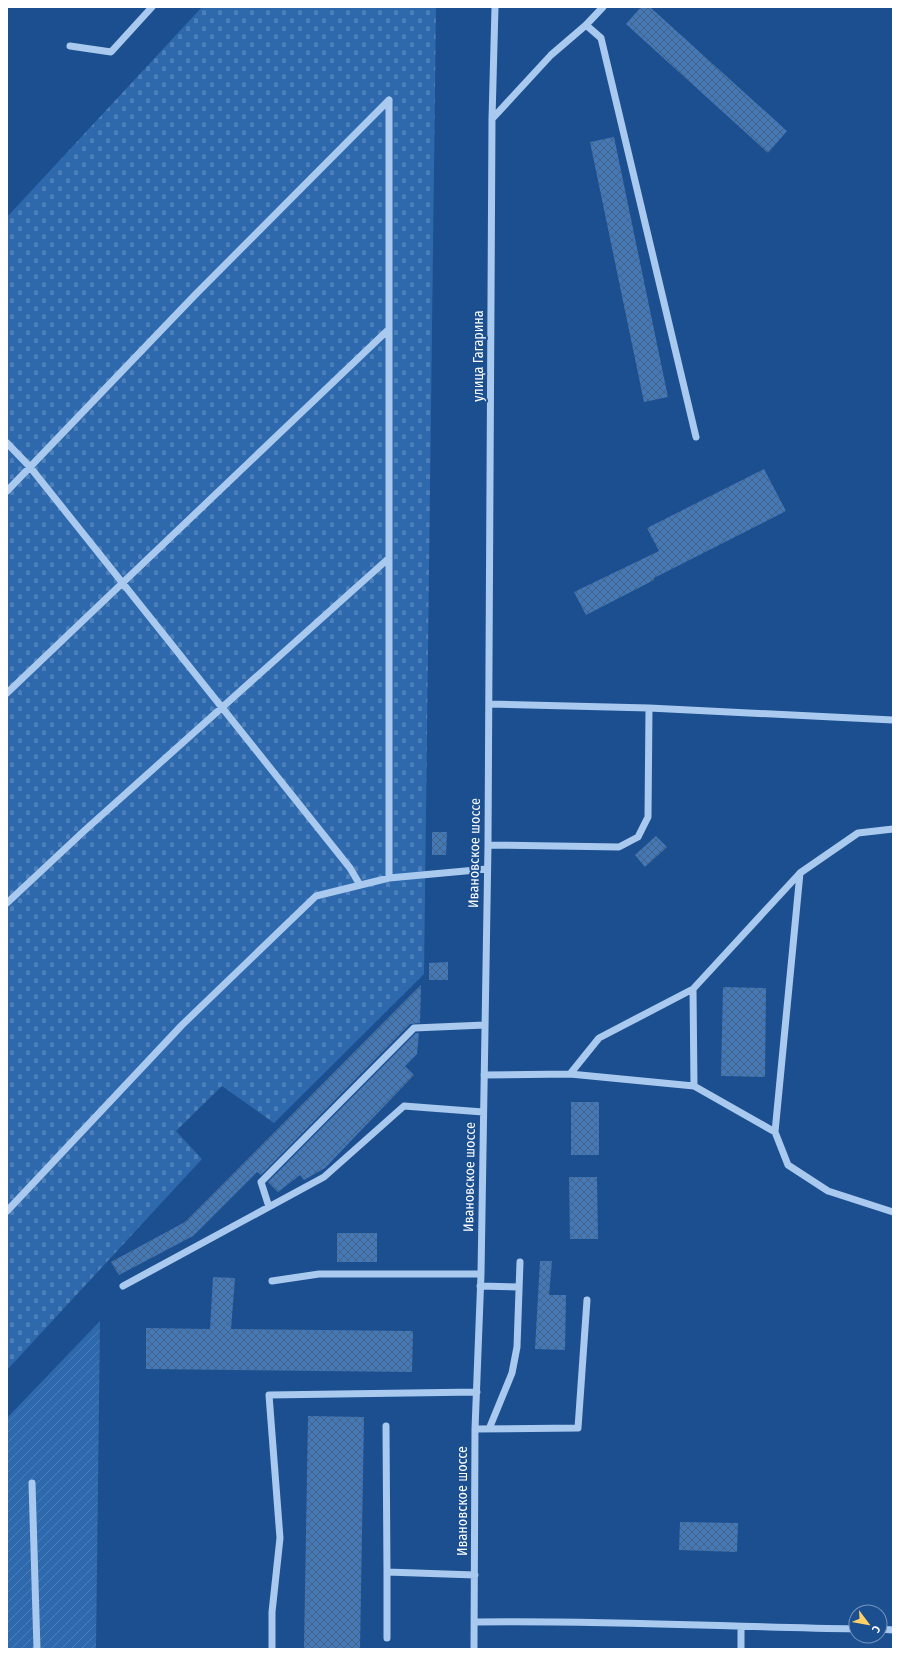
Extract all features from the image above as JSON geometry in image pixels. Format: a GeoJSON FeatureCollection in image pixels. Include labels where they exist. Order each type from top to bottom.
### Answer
{"type":"FeatureCollection","features":[{"type":"Feature","properties":{"kind":"street"},"geometry":{"type":"LineString","coordinates":[[70,46],[111,52],[152,7]]}},
{"type":"Feature","properties":{"kind":"street","name":"улица Гагарина"},"geometry":{"type":"LineString","coordinates":[[489,704],[492,119],[495,7]]}},
{"type":"Feature","properties":{"kind":"street"},"geometry":{"type":"LineString","coordinates":[[492,119],[551,55],[586,26],[603,7]]}},
{"type":"Feature","properties":{"kind":"street"},"geometry":{"type":"LineString","coordinates":[[586,26],[601,38],[696,437]]}},
{"type":"Feature","properties":{"kind":"street"},"geometry":{"type":"LineString","coordinates":[[7,491],[194,296],[389,100],[389,878]]}},
{"type":"Feature","properties":{"kind":"street"},"geometry":{"type":"LineString","coordinates":[[7,693],[389,329]]}},
{"type":"Feature","properties":{"kind":"street"},"geometry":{"type":"LineString","coordinates":[[7,444],[30,468],[223,707],[350,868],[360,885]]}},
{"type":"Feature","properties":{"kind":"street"},"geometry":{"type":"LineString","coordinates":[[7,903],[84,831],[389,558]]}},
{"type":"Feature","properties":{"kind":"street"},"geometry":{"type":"LineString","coordinates":[[489,704],[649,708],[893,720]]}},
{"type":"Feature","properties":{"kind":"street","name":"Ивановское шоссе"},"geometry":{"type":"LineString","coordinates":[[474,1649],[475,1429],[481,1274],[489,704]]}},
{"type":"Feature","properties":{"kind":"street"},"geometry":{"type":"LineString","coordinates":[[488,845],[619,847],[638,837],[648,817],[649,708]]}},
{"type":"Feature","properties":{"kind":"street"},"geometry":{"type":"LineString","coordinates":[[570,1074],[599,1038],[693,989],[800,873],[858,833],[893,829]]}},
{"type":"Feature","properties":{"kind":"street"},"geometry":{"type":"LineString","coordinates":[[7,1211],[182,1025],[316,896],[389,878],[487,869]]}},
{"type":"Feature","properties":{"kind":"street"},"geometry":{"type":"LineString","coordinates":[[800,873],[775,1132],[788,1165],[828,1191],[893,1212]]}},
{"type":"Feature","properties":{"kind":"street"},"geometry":{"type":"LineString","coordinates":[[693,989],[694,1086]]}},
{"type":"Feature","properties":{"kind":"street"},"geometry":{"type":"LineString","coordinates":[[269,1207],[261,1182],[414,1028],[485,1025]]}},
{"type":"Feature","properties":{"kind":"street"},"geometry":{"type":"LineString","coordinates":[[484,1075],[570,1074],[694,1086],[775,1132]]}},
{"type":"Feature","properties":{"kind":"street"},"geometry":{"type":"LineString","coordinates":[[123,1286],[324,1177],[404,1106],[483,1112]]}},
{"type":"Feature","properties":{"kind":"street"},"geometry":{"type":"LineString","coordinates":[[489,1429],[512,1373],[517,1347],[520,1262]]}},
{"type":"Feature","properties":{"kind":"street"},"geometry":{"type":"LineString","coordinates":[[272,1281],[319,1274],[481,1274]]}},
{"type":"Feature","properties":{"kind":"street"},"geometry":{"type":"LineString","coordinates":[[480,1286],[519,1287]]}},
{"type":"Feature","properties":{"kind":"street"},"geometry":{"type":"LineString","coordinates":[[475,1429],[578,1428],[587,1300]]}},
{"type":"Feature","properties":{"kind":"street"},"geometry":{"type":"LineString","coordinates":[[272,1649],[272,1612],[280,1538],[269,1396],[477,1392]]}},
{"type":"Feature","properties":{"kind":"street"},"geometry":{"type":"LineString","coordinates":[[386,1426],[387,1638]]}},
{"type":"Feature","properties":{"kind":"street"},"geometry":{"type":"LineString","coordinates":[[32,1483],[37,1649]]}},
{"type":"Feature","properties":{"kind":"street"},"geometry":{"type":"LineString","coordinates":[[387,1572],[475,1574]]}},
{"type":"Feature","properties":{"kind":"street"},"geometry":{"type":"LineString","coordinates":[[475,1622],[539,1621],[848,1629]]}},
{"type":"Feature","properties":{"kind":"street"},"geometry":{"type":"LineString","coordinates":[[741,1627],[741,1649]]}},
{"type":"Feature","properties":{"kind":"green space"},"geometry":{"type":"Polygon","coordinates":[[[202,7],[436,7],[424,974],[274,1123],[222,1086],[176,1131],[202,1159],[7,1370],[7,217],[202,7]]]}},
{"type":"Feature","properties":{"kind":"green space"},"geometry":{"type":"Polygon","coordinates":[[[100,1321],[96,1649],[7,1649],[7,1418],[100,1321]]]}},
{"type":"Feature","properties":{"kind":"building"},"geometry":{"type":"Polygon","coordinates":[[[641,7],[650,7],[787,131],[768,153],[626,24],[641,7]]]}},
{"type":"Feature","properties":{"kind":"building"},"geometry":{"type":"Polygon","coordinates":[[[614,137],[668,397],[644,402],[590,142],[614,137]]]}},
{"type":"Feature","properties":{"kind":"building"},"geometry":{"type":"Polygon","coordinates":[[[764,469],[786,511],[654,578],[654,580],[586,615],[574,592],[659,551],[647,528],[764,469]]]}},
{"type":"Feature","properties":{"kind":"building"},"geometry":{"type":"Polygon","coordinates":[[[432,832],[447,832],[446,855],[432,855],[432,832]]]}},
{"type":"Feature","properties":{"kind":"building"},"geometry":{"type":"Polygon","coordinates":[[[656,836],[667,847],[645,867],[635,855],[656,836]]]}},
{"type":"Feature","properties":{"kind":"building"},"geometry":{"type":"Polygon","coordinates":[[[448,962],[448,980],[429,980],[429,963],[448,962]]]}},
{"type":"Feature","properties":{"kind":"building"},"geometry":{"type":"Polygon","coordinates":[[[421,985],[420,1023],[410,1024],[261,1175],[257,1172],[193,1236],[119,1275],[111,1262],[185,1222],[421,985]]]}},
{"type":"Feature","properties":{"kind":"building"},"geometry":{"type":"Polygon","coordinates":[[[723,987],[766,988],[765,1077],[721,1076],[723,987]]]}},
{"type":"Feature","properties":{"kind":"building"},"geometry":{"type":"Polygon","coordinates":[[[416,1033],[419,1033],[417,1054],[405,1066],[414,1075],[325,1168],[304,1180],[300,1175],[278,1192],[268,1182],[416,1033]]]}},
{"type":"Feature","properties":{"kind":"building"},"geometry":{"type":"Polygon","coordinates":[[[571,1102],[599,1102],[599,1155],[571,1155],[571,1102]]]}},
{"type":"Feature","properties":{"kind":"building"},"geometry":{"type":"Polygon","coordinates":[[[569,1177],[597,1177],[598,1239],[570,1239],[569,1177]]]}},
{"type":"Feature","properties":{"kind":"building"},"geometry":{"type":"Polygon","coordinates":[[[337,1233],[377,1233],[377,1262],[337,1262],[337,1233]]]}},
{"type":"Feature","properties":{"kind":"building"},"geometry":{"type":"Polygon","coordinates":[[[540,1261],[552,1261],[549,1295],[566,1295],[565,1350],[535,1349],[540,1261]]]}},
{"type":"Feature","properties":{"kind":"building"},"geometry":{"type":"Polygon","coordinates":[[[213,1277],[235,1278],[231,1329],[413,1331],[412,1372],[146,1369],[146,1328],[210,1329],[213,1277]]]}},
{"type":"Feature","properties":{"kind":"building"},"geometry":{"type":"Polygon","coordinates":[[[308,1416],[364,1417],[360,1649],[304,1649],[308,1416]]]}},
{"type":"Feature","properties":{"kind":"building"},"geometry":{"type":"Polygon","coordinates":[[[680,1522],[738,1523],[737,1552],[679,1550],[680,1522]]]}}]}
